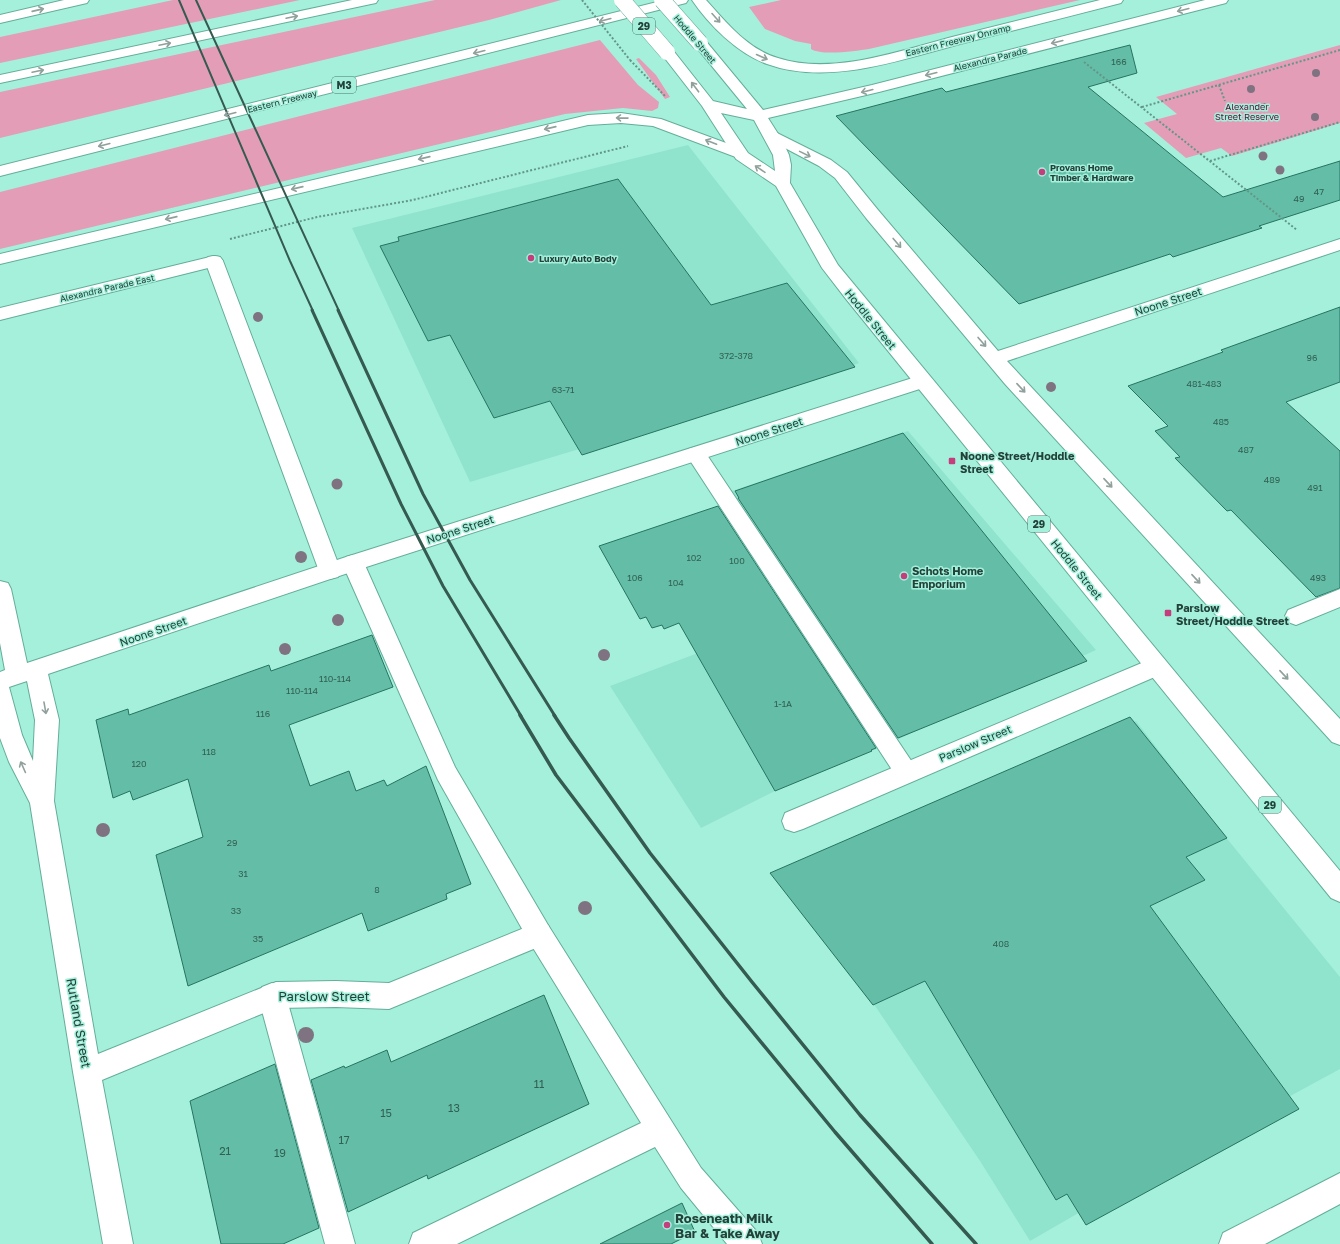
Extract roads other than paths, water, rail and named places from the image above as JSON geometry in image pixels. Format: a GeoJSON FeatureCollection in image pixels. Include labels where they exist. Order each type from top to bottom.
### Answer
{"type":"FeatureCollection","features":[{"type":"Feature","properties":{"kind":"main road"},"geometry":{"type":"LineString","coordinates":[[0,18],[82,0]]}},
{"type":"Feature","properties":{"kind":"main road"},"geometry":{"type":"LineString","coordinates":[[0,79],[371,0]]}},
{"type":"Feature","properties":{"kind":"main road","name":"Hoddle Street"},"geometry":{"type":"LineString","coordinates":[[622,0],[667,52],[708,104],[739,153],[782,183],[831,268],[922,382],[1340,890]]}},
{"type":"Feature","properties":{"kind":"main road","name":"Hoddle Street"},"geometry":{"type":"LineString","coordinates":[[662,0],[700,43],[759,116],[782,156],[782,183]]}},
{"type":"Feature","properties":{"kind":"main road","name":"Eastern Freeway"},"geometry":{"type":"LineString","coordinates":[[0,171],[681,0]]}},
{"type":"Feature","properties":{"kind":"main road","name":"Eastern Freeway Onramp"},"geometry":{"type":"LineString","coordinates":[[699,0],[732,36],[746,48],[758,55],[780,63],[798,67],[838,68],[868,63],[1116,0]]}},
{"type":"Feature","properties":{"kind":"main road","name":"Alexandra Parade"},"geometry":{"type":"LineString","coordinates":[[759,116],[824,102],[1221,0]]}},
{"type":"Feature","properties":{"kind":"main road"},"geometry":{"type":"LineString","coordinates":[[708,104],[735,112],[759,116]]}},
{"type":"Feature","properties":{"kind":"main road"},"geometry":{"type":"LineString","coordinates":[[0,259],[571,123],[609,118],[633,118],[656,122],[739,153]]}},
{"type":"Feature","properties":{"kind":"main road"},"geometry":{"type":"LineString","coordinates":[[771,135],[825,163],[841,175],[872,214],[996,358],[1012,379],[1340,735]]}},
{"type":"Feature","properties":{"kind":"main road","name":"Noone Street"},"geometry":{"type":"LineString","coordinates":[[996,358],[1340,244]]}},
{"type":"Feature","properties":{"kind":"main road","name":"Alexandra Parade East"},"geometry":{"type":"LineString","coordinates":[[0,314],[214,262],[341,567]]}},
{"type":"Feature","properties":{"kind":"main road","name":"Noone Street"},"geometry":{"type":"LineString","coordinates":[[18,676],[341,567],[922,382]]}},
{"type":"Feature","properties":{"kind":"main road"},"geometry":{"type":"LineString","coordinates":[[696,454],[906,772]]}},
{"type":"Feature","properties":{"kind":"main road"},"geometry":{"type":"LineString","coordinates":[[341,567],[446,773],[539,934],[691,1178],[747,1244]]}},
{"type":"Feature","properties":{"kind":"main road","name":"Rutland Street"},"geometry":{"type":"LineString","coordinates":[[0,589],[18,676],[47,720],[42,802],[87,1072],[118,1244]]}},
{"type":"Feature","properties":{"kind":"main road"},"geometry":{"type":"LineString","coordinates":[[1296,616],[1340,598]]}},
{"type":"Feature","properties":{"kind":"main road","name":"Parslow Street"},"geometry":{"type":"LineString","coordinates":[[794,821],[1156,666]]}},
{"type":"Feature","properties":{"kind":"main road","name":"Rutland Street"},"geometry":{"type":"LineString","coordinates":[[0,692],[13,744],[31,786],[42,802]]}},
{"type":"Feature","properties":{"kind":"main road","name":"Parslow Street"},"geometry":{"type":"LineString","coordinates":[[87,1072],[272,996],[336,994],[389,996],[539,934]]}},
{"type":"Feature","properties":{"kind":"main road"},"geometry":{"type":"LineString","coordinates":[[272,996],[340,1244]]}},
{"type":"Feature","properties":{"kind":"main road"},"geometry":{"type":"LineString","coordinates":[[424,1244],[660,1129]]}},
{"type":"Feature","properties":{"kind":"main road"},"geometry":{"type":"LineString","coordinates":[[1234,1244],[1340,1188]]}},
{"type":"Feature","properties":{"kind":"railway"},"geometry":{"type":"LineString","coordinates":[[179,0],[290,261],[313,311]]}},
{"type":"Feature","properties":{"kind":"railway"},"geometry":{"type":"LineString","coordinates":[[196,0],[339,311]]}},
{"type":"Feature","properties":{"kind":"railway"},"geometry":{"type":"LineString","coordinates":[[312,310],[401,504],[443,586],[521,716]]}},
{"type":"Feature","properties":{"kind":"railway"},"geometry":{"type":"LineString","coordinates":[[338,310],[423,494],[470,580],[555,716]]}},
{"type":"Feature","properties":{"kind":"railway"},"geometry":{"type":"LineString","coordinates":[[520,715],[556,775],[724,997],[835,1132],[932,1244]]}},
{"type":"Feature","properties":{"kind":"railway"},"geometry":{"type":"LineString","coordinates":[[554,715],[650,853],[752,982],[860,1115],[976,1244]]}},
{"type":"Feature","properties":{"kind":"place","name":"Provans Home Timber & Hardware"},"geometry":{"type":"Point","coordinates":[1042,172]}},
{"type":"Feature","properties":{"kind":"place","name":"Luxury Auto Body"},"geometry":{"type":"Point","coordinates":[531,258]}},
{"type":"Feature","properties":{"kind":"place","name":"Noone Street/Hoddle Street"},"geometry":{"type":"Point","coordinates":[952,461]}},
{"type":"Feature","properties":{"kind":"place","name":"Schots Home Emporium"},"geometry":{"type":"Point","coordinates":[904,576]}},
{"type":"Feature","properties":{"kind":"place","name":"Parslow Street/Hoddle Street"},"geometry":{"type":"Point","coordinates":[1168,613]}},
{"type":"Feature","properties":{"kind":"place","name":"Roseneath Milk Bar & Take Away"},"geometry":{"type":"Point","coordinates":[667,1225]}},
{"type":"Feature","properties":{"kind":"park label","name":"Alexander Street Reserve"},"geometry":{"type":"Point","coordinates":[1247,112]}}]}
